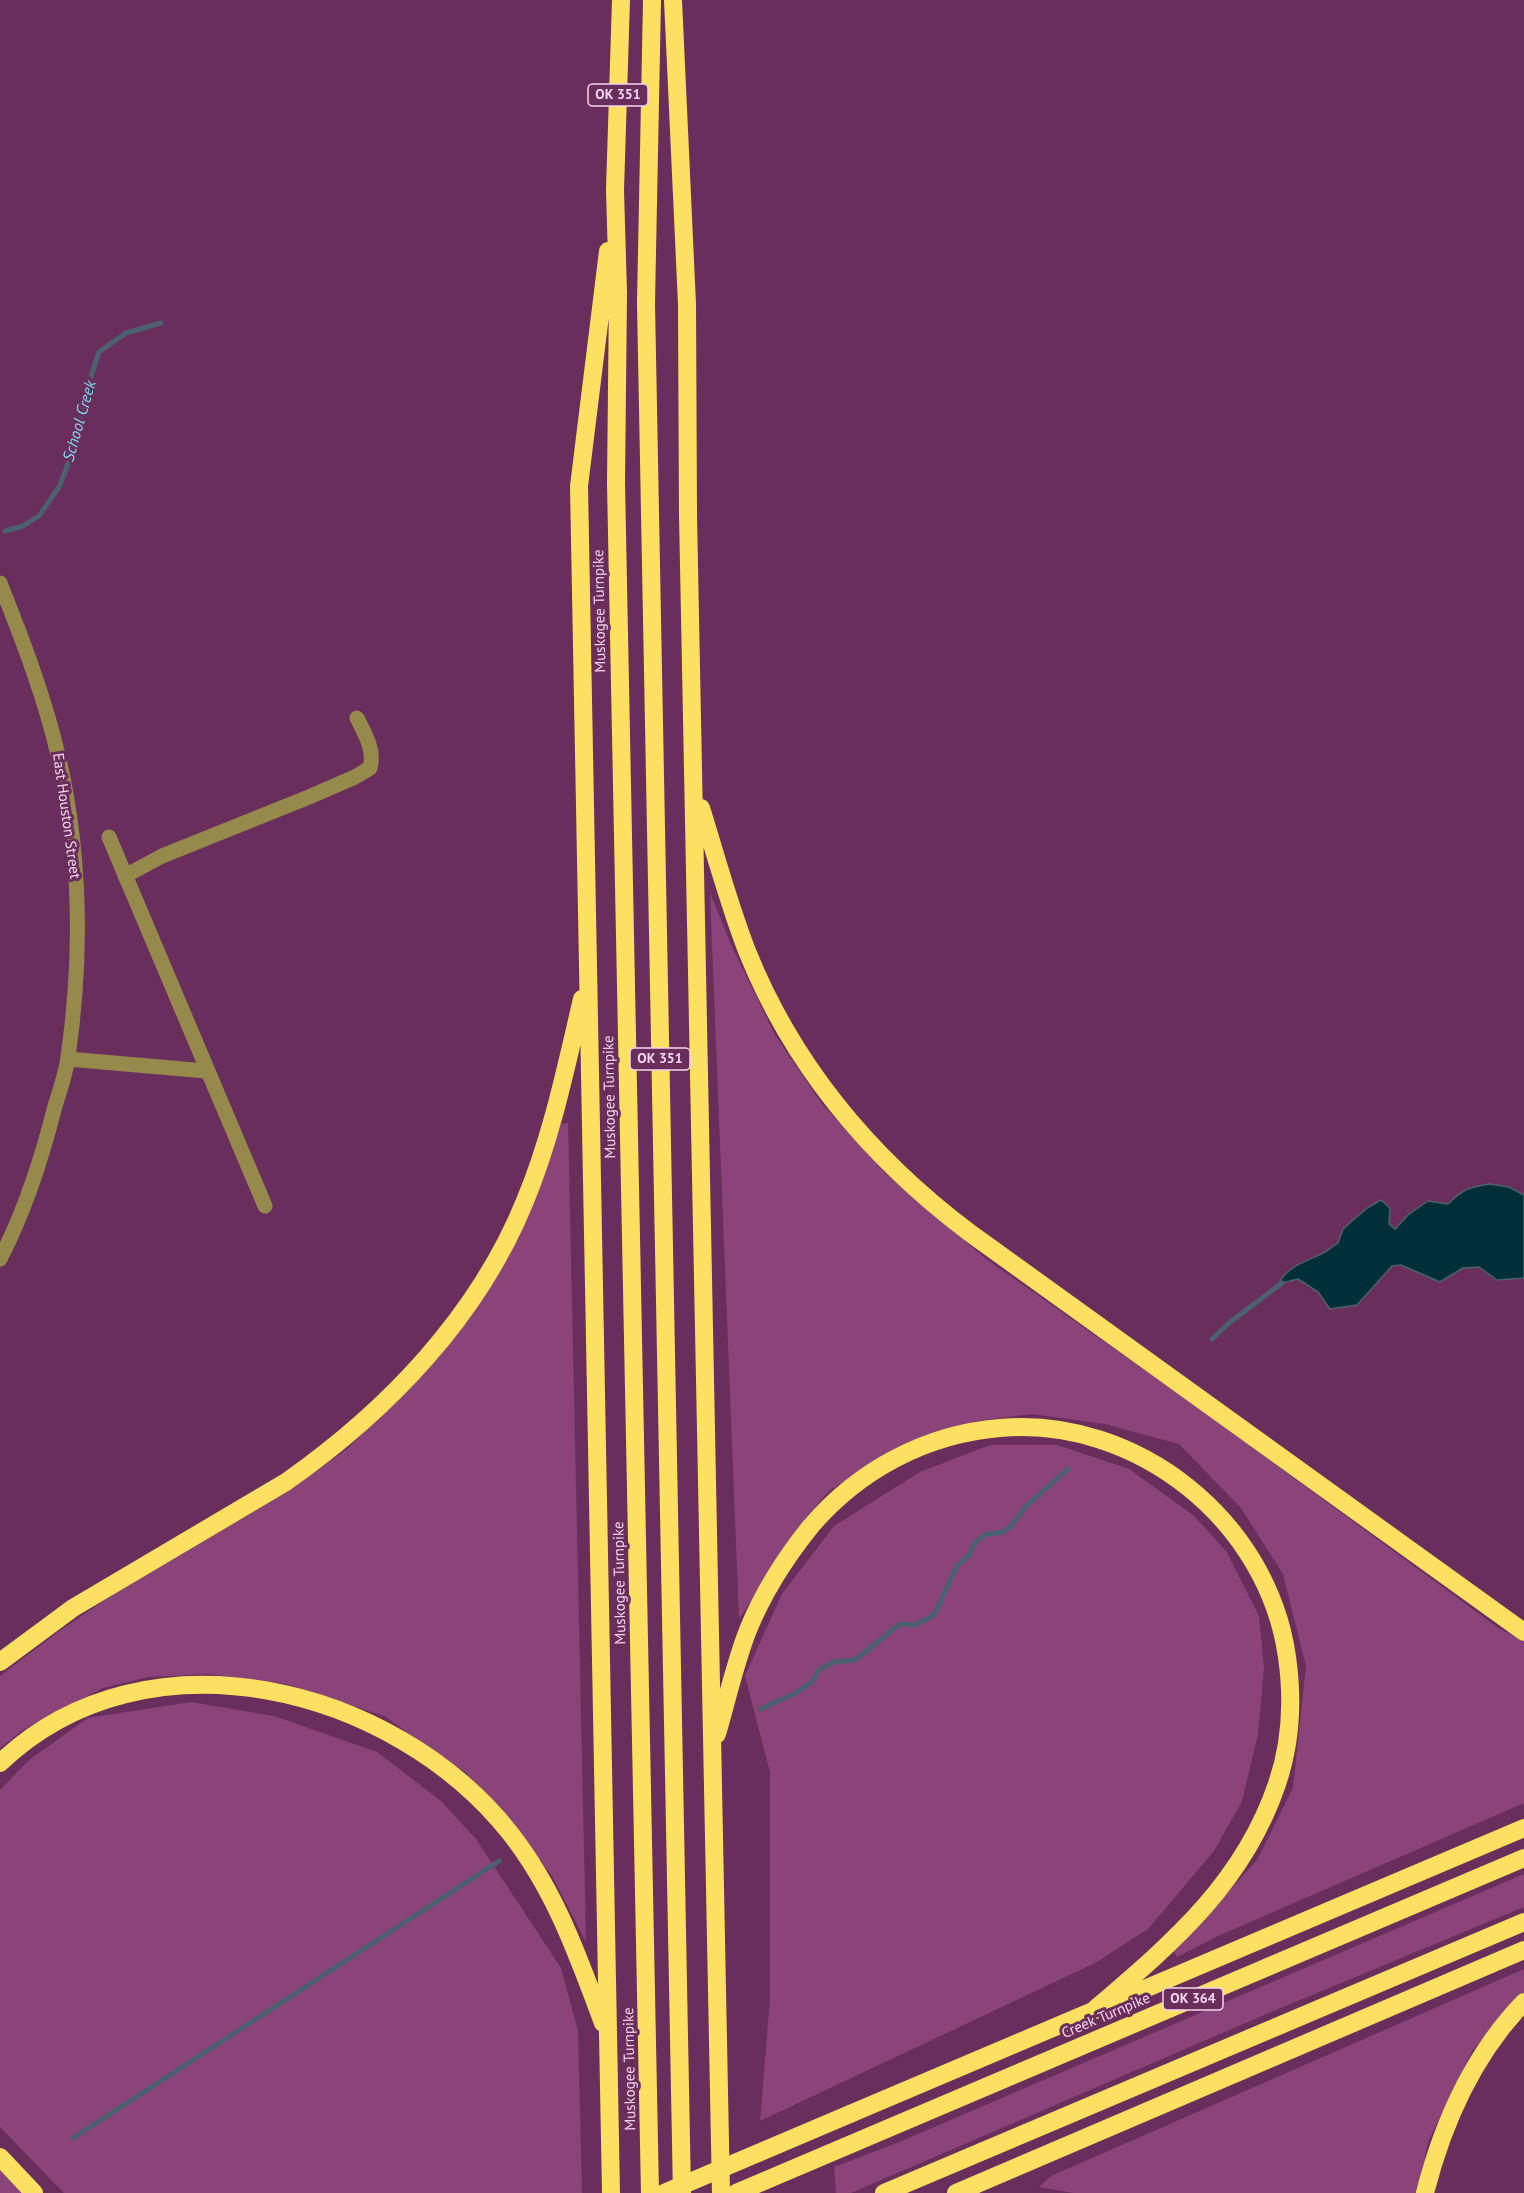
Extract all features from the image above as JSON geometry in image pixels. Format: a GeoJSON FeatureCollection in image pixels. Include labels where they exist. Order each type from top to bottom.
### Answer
{"type":"FeatureCollection","features":[{"type":"Feature","properties":{"kind":"highway","name":"Muskogee Turnpike"},"geometry":{"type":"LineString","coordinates":[[621,0],[615,190],[618,293],[616,495],[650,2193]]}},
{"type":"Feature","properties":{"kind":"highway","name":"OK 351"},"geometry":{"type":"LineString","coordinates":[[652,0],[647,327],[682,2193]]}},
{"type":"Feature","properties":{"kind":"highway"},"geometry":{"type":"LineString","coordinates":[[673,0],[687,304],[688,515],[721,2193]]}},
{"type":"Feature","properties":{"kind":"highway"},"geometry":{"type":"LineString","coordinates":[[611,2193],[579,486],[615,190]]}},
{"type":"Feature","properties":{"kind":"highway"},"geometry":{"type":"LineString","coordinates":[[694,787],[745,944],[778,1014],[796,1047],[834,1102],[853,1126],[894,1169],[940,1211],[988,1247],[1524,1632]]}},
{"type":"Feature","properties":{"kind":"highway"},"geometry":{"type":"LineString","coordinates":[[0,1662],[73,1608],[277,1487],[312,1463],[364,1421],[423,1361],[460,1316],[480,1286],[508,1238],[525,1201],[552,1122],[588,974]]}},
{"type":"Feature","properties":{"kind":"highway"},"geometry":{"type":"LineString","coordinates":[[711,1753],[746,1634],[777,1574],[810,1527],[844,1494],[884,1464],[917,1448],[956,1435],[1002,1428],[1033,1428],[1057,1430],[1106,1442],[1128,1450],[1168,1472],[1222,1518],[1251,1556],[1271,1596],[1280,1624],[1290,1677],[1288,1732],[1282,1766],[1269,1803],[1229,1877],[1202,1911],[1168,1947],[1094,2010]]}},
{"type":"Feature","properties":{"kind":"highway"},"geometry":{"type":"LineString","coordinates":[[0,1763],[26,1740],[77,1710],[123,1694],[173,1685],[257,1689],[307,1701],[362,1720],[415,1748],[437,1764],[474,1795],[509,1832],[555,1902],[575,1947],[608,2036]]}},
{"type":"Feature","properties":{"kind":"highway"},"geometry":{"type":"LineString","coordinates":[[664,2193],[1524,1828]]}},
{"type":"Feature","properties":{"kind":"highway","name":"Creek Turnpike"},"geometry":{"type":"LineString","coordinates":[[736,2193],[1524,1858]]}},
{"type":"Feature","properties":{"kind":"highway"},"geometry":{"type":"LineString","coordinates":[[884,2193],[1524,1922]]}},
{"type":"Feature","properties":{"kind":"highway"},"geometry":{"type":"LineString","coordinates":[[956,2193],[1524,1950]]}},
{"type":"Feature","properties":{"kind":"highway"},"geometry":{"type":"LineString","coordinates":[[1425,2193],[1433,2161],[1450,2115],[1473,2068],[1524,2002]]}},
{"type":"Feature","properties":{"kind":"highway"},"geometry":{"type":"LineString","coordinates":[[0,2157],[34,2193]]}},
{"type":"Feature","properties":{"kind":"street","name":"East Houston Street"},"geometry":{"type":"LineString","coordinates":[[0,583],[30,660],[60,761],[68,813],[77,913],[68,1059],[43,1153],[12,1237],[0,1259]]}},
{"type":"Feature","properties":{"kind":"street"},"geometry":{"type":"LineString","coordinates":[[125,876],[162,856],[309,797],[370,768],[372,759],[369,742],[357,718]]}},
{"type":"Feature","properties":{"kind":"street"},"geometry":{"type":"LineString","coordinates":[[109,837],[265,1206]]}},
{"type":"Feature","properties":{"kind":"street"},"geometry":{"type":"LineString","coordinates":[[68,1059],[206,1071]]}},
{"type":"Feature","properties":{"kind":"shaded area"},"geometry":{"type":"Polygon","coordinates":[[[710,893],[733,949],[775,1035],[822,1104],[886,1174],[986,1259],[1190,1402],[1497,1627],[1524,1642],[1524,1803],[1218,1936],[1177,1957],[1174,1952],[1257,1860],[1293,1788],[1306,1666],[1283,1574],[1241,1508],[1179,1444],[1105,1424],[1032,1414],[977,1421],[899,1446],[829,1491],[805,1519],[739,1619],[710,893]]]}},
{"type":"Feature","properties":{"kind":"shaded area"},"geometry":{"type":"Polygon","coordinates":[[[568,1123],[586,1942],[552,1876],[512,1823],[466,1773],[384,1716],[286,1684],[209,1674],[148,1677],[103,1688],[23,1730],[0,1748],[0,1676],[58,1632],[114,1594],[289,1491],[347,1449],[439,1357],[486,1294],[524,1225],[561,1124],[568,1123]]]}},
{"type":"Feature","properties":{"kind":"shaded area"},"geometry":{"type":"Polygon","coordinates":[[[990,1445],[1057,1445],[1129,1469],[1193,1515],[1226,1551],[1259,1616],[1264,1668],[1258,1734],[1242,1801],[1214,1851],[1148,1929],[1095,1963],[760,2121],[770,1999],[770,1772],[745,1676],[782,1594],[834,1526],[920,1472],[990,1445]]]}},
{"type":"Feature","properties":{"kind":"shaded area"},"geometry":{"type":"Polygon","coordinates":[[[191,1702],[274,1716],[377,1752],[441,1801],[476,1839],[561,1968],[578,2031],[582,2193],[64,2193],[0,2127],[0,1790],[29,1760],[88,1718],[191,1702]]]}},
{"type":"Feature","properties":{"kind":"shaded area"},"geometry":{"type":"Polygon","coordinates":[[[1524,1874],[1524,1907],[1271,2012],[851,2193],[836,2193],[834,2167],[897,2143],[1524,1874]]]}},
{"type":"Feature","properties":{"kind":"shaded area"},"geometry":{"type":"Polygon","coordinates":[[[1524,1969],[1524,1992],[1472,2051],[1428,2142],[1418,2193],[1073,2193],[1039,2187],[1051,2176],[1524,1969]]]}},
{"type":"Feature","properties":{"kind":"shaded area"},"geometry":{"type":"Polygon","coordinates":[[[0,2170],[22,2193],[0,2193],[0,2170]]]}},
{"type":"Feature","properties":{"kind":"water"},"geometry":{"type":"Polygon","coordinates":[[[1490,1184],[1509,1187],[1524,1195],[1524,1278],[1497,1280],[1479,1267],[1463,1268],[1440,1282],[1401,1265],[1392,1266],[1357,1305],[1330,1309],[1318,1292],[1298,1279],[1278,1284],[1295,1267],[1338,1243],[1343,1229],[1367,1208],[1381,1200],[1390,1208],[1389,1224],[1395,1229],[1409,1214],[1428,1201],[1448,1204],[1467,1189],[1490,1184]]]}},
{"type":"Feature","properties":{"kind":"waterway","name":"School Creek"},"geometry":{"type":"LineString","coordinates":[[5,531],[23,526],[39,516],[59,487],[76,444],[88,385],[99,352],[126,333],[161,323]]}},
{"type":"Feature","properties":{"kind":"waterway"},"geometry":{"type":"LineString","coordinates":[[1212,1339],[1229,1323],[1282,1283]]}},
{"type":"Feature","properties":{"kind":"waterway"},"geometry":{"type":"LineString","coordinates":[[760,1709],[794,1694],[812,1682],[819,1670],[833,1662],[855,1660],[900,1624],[915,1625],[934,1615],[957,1566],[970,1554],[973,1545],[984,1535],[1003,1532],[1012,1525],[1025,1507],[1068,1469]]}},
{"type":"Feature","properties":{"kind":"waterway"},"geometry":{"type":"LineString","coordinates":[[73,2138],[499,1861]]}}]}
